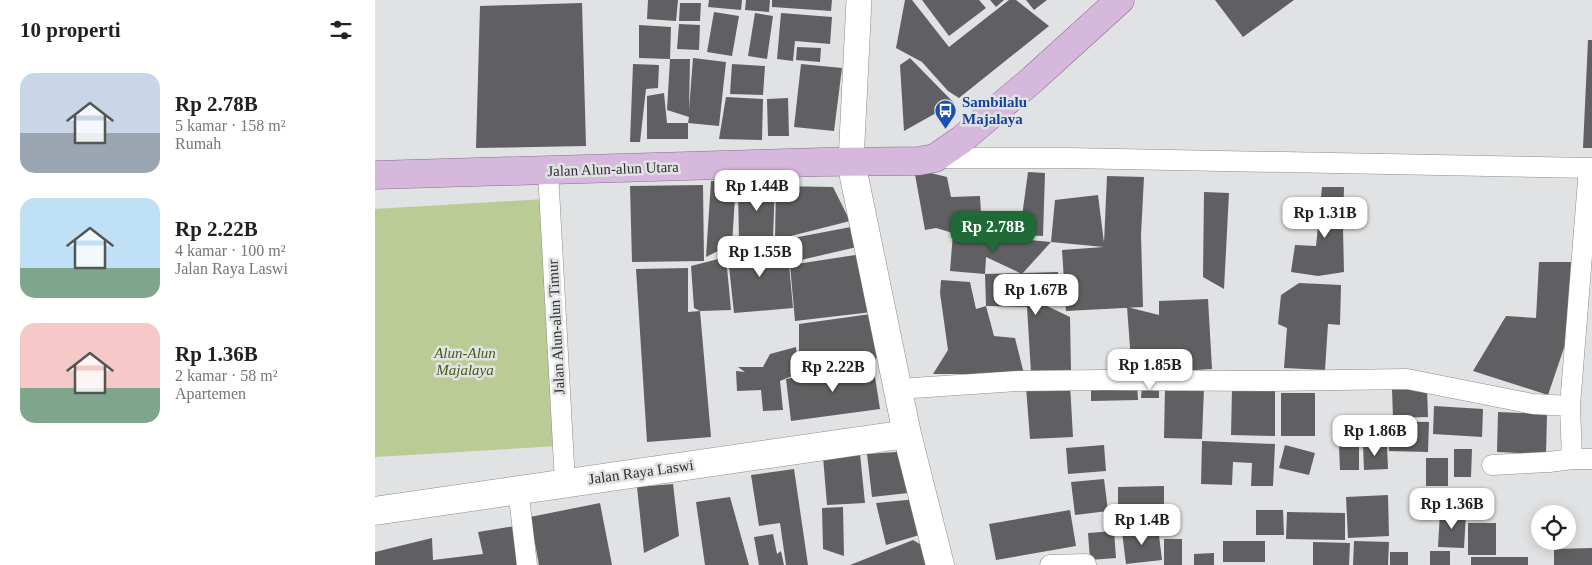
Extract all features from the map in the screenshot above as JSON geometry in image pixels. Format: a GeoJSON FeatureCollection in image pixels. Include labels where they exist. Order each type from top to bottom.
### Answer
{"type":"FeatureCollection","features":[{"type":"Feature","properties":{"kind":"main road"},"geometry":{"type":"LineString","coordinates":[[927,159],[961,140],[1120,0]]}},
{"type":"Feature","properties":{"kind":"main road","name":"Jalan Alun-alun Utara"},"geometry":{"type":"LineString","coordinates":[[375,175],[927,159]]}},
{"type":"Feature","properties":{"kind":"main road"},"geometry":{"type":"LineString","coordinates":[[857,162],[907,434],[940,565]]}},
{"type":"Feature","properties":{"kind":"main road","name":"Jalan Raya Laswi"},"geometry":{"type":"LineString","coordinates":[[375,511],[907,434]]}},
{"type":"Feature","properties":{"kind":"street"},"geometry":{"type":"LineString","coordinates":[[857,162],[859,0]]}},
{"type":"Feature","properties":{"kind":"street"},"geometry":{"type":"LineString","coordinates":[[927,159],[1087,158],[1590,168],[1570,406],[1572,459]]}},
{"type":"Feature","properties":{"kind":"street","name":"Jalan Alun-alun Timur"},"geometry":{"type":"LineString","coordinates":[[548,171],[565,483]]}},
{"type":"Feature","properties":{"kind":"street"},"geometry":{"type":"LineString","coordinates":[[898,388],[1019,381],[1407,379],[1533,404],[1570,406]]}},
{"type":"Feature","properties":{"kind":"street"},"geometry":{"type":"LineString","coordinates":[[1491,466],[1572,459],[1592,460]]}},
{"type":"Feature","properties":{"kind":"street"},"geometry":{"type":"LineString","coordinates":[[518,489],[527,565]]}},
{"type":"Feature","properties":{"kind":"street"},"geometry":{"type":"LineString","coordinates":[[1050,565],[1086,564]]}},
{"type":"Feature","properties":{"kind":"green space","name":"Alun-Alun Majalaya"},"geometry":{"type":"Polygon","coordinates":[[[545,199],[559,446],[375,457],[375,209],[545,199]]]}},
{"type":"Feature","properties":{"kind":"building"},"geometry":{"type":"Polygon","coordinates":[[[648,0],[678,0],[676,21],[647,19],[648,0]]]}},
{"type":"Feature","properties":{"kind":"building"},"geometry":{"type":"Polygon","coordinates":[[[709,0],[742,0],[741,10],[708,7],[709,0]]]}},
{"type":"Feature","properties":{"kind":"building"},"geometry":{"type":"Polygon","coordinates":[[[746,0],[770,0],[769,12],[745,10],[746,0]]]}},
{"type":"Feature","properties":{"kind":"building"},"geometry":{"type":"Polygon","coordinates":[[[772,0],[832,0],[831,11],[772,7],[772,0]]]}},
{"type":"Feature","properties":{"kind":"building"},"geometry":{"type":"Polygon","coordinates":[[[905,0],[912,0],[949,47],[1009,0],[1016,0],[1049,26],[959,98],[948,91],[922,62],[896,48],[905,0]]]}},
{"type":"Feature","properties":{"kind":"building"},"geometry":{"type":"Polygon","coordinates":[[[922,0],[979,0],[986,8],[949,36],[922,0]]]}},
{"type":"Feature","properties":{"kind":"building"},"geometry":{"type":"Polygon","coordinates":[[[990,0],[1004,0],[996,7],[990,0]]]}},
{"type":"Feature","properties":{"kind":"building"},"geometry":{"type":"Polygon","coordinates":[[[1026,0],[1047,0],[1034,10],[1026,0]]]}},
{"type":"Feature","properties":{"kind":"building"},"geometry":{"type":"Polygon","coordinates":[[[1215,0],[1294,0],[1243,37],[1215,0]]]}},
{"type":"Feature","properties":{"kind":"building"},"geometry":{"type":"Polygon","coordinates":[[[582,3],[586,146],[476,148],[480,6],[582,3]]]}},
{"type":"Feature","properties":{"kind":"building"},"geometry":{"type":"Polygon","coordinates":[[[680,3],[701,3],[700,21],[679,21],[680,3]]]}},
{"type":"Feature","properties":{"kind":"building"},"geometry":{"type":"Polygon","coordinates":[[[714,12],[739,16],[732,56],[707,52],[714,12]]]}},
{"type":"Feature","properties":{"kind":"building"},"geometry":{"type":"Polygon","coordinates":[[[755,13],[773,16],[767,59],[748,56],[755,13]]]}},
{"type":"Feature","properties":{"kind":"building"},"geometry":{"type":"Polygon","coordinates":[[[781,13],[832,17],[830,44],[795,41],[793,61],[777,59],[781,13]]]}},
{"type":"Feature","properties":{"kind":"building"},"geometry":{"type":"Polygon","coordinates":[[[679,24],[700,25],[699,50],[677,49],[679,24]]]}},
{"type":"Feature","properties":{"kind":"building"},"geometry":{"type":"Polygon","coordinates":[[[639,25],[671,27],[670,59],[639,58],[639,25]]]}},
{"type":"Feature","properties":{"kind":"building"},"geometry":{"type":"Polygon","coordinates":[[[1588,40],[1592,40],[1592,148],[1583,148],[1588,40]]]}},
{"type":"Feature","properties":{"kind":"building"},"geometry":{"type":"Polygon","coordinates":[[[797,47],[821,48],[820,62],[796,60],[797,47]]]}},
{"type":"Feature","properties":{"kind":"building"},"geometry":{"type":"Polygon","coordinates":[[[693,58],[726,62],[719,126],[688,123],[689,117],[667,110],[670,59],[690,59],[689,110],[693,58]]]}},
{"type":"Feature","properties":{"kind":"building"},"geometry":{"type":"Polygon","coordinates":[[[910,58],[954,103],[904,131],[900,65],[910,58]]]}},
{"type":"Feature","properties":{"kind":"building"},"geometry":{"type":"Polygon","coordinates":[[[633,64],[659,65],[658,88],[646,89],[640,142],[630,142],[633,64]]]}},
{"type":"Feature","properties":{"kind":"building"},"geometry":{"type":"Polygon","coordinates":[[[732,64],[765,66],[763,95],[730,94],[732,64]]]}},
{"type":"Feature","properties":{"kind":"building"},"geometry":{"type":"Polygon","coordinates":[[[801,64],[842,68],[834,131],[794,127],[801,64]]]}},
{"type":"Feature","properties":{"kind":"building"},"geometry":{"type":"Polygon","coordinates":[[[664,93],[667,123],[688,123],[688,139],[647,139],[647,96],[664,93]]]}},
{"type":"Feature","properties":{"kind":"building"},"geometry":{"type":"Polygon","coordinates":[[[726,97],[763,99],[762,140],[719,139],[726,97]]]}},
{"type":"Feature","properties":{"kind":"building"},"geometry":{"type":"Polygon","coordinates":[[[788,98],[789,136],[768,136],[767,99],[788,98]]]}},
{"type":"Feature","properties":{"kind":"building"},"geometry":{"type":"Polygon","coordinates":[[[914,169],[947,177],[951,197],[980,196],[982,231],[953,233],[936,228],[925,230],[914,169]]]}},
{"type":"Feature","properties":{"kind":"building"},"geometry":{"type":"Polygon","coordinates":[[[1028,172],[1045,173],[1043,236],[1021,235],[1028,172]]]}},
{"type":"Feature","properties":{"kind":"building"},"geometry":{"type":"Polygon","coordinates":[[[1107,176],[1144,177],[1141,235],[1143,307],[1066,311],[1062,250],[1104,247],[1051,242],[1055,200],[1098,195],[1104,243],[1107,176]]]}},
{"type":"Feature","properties":{"kind":"building"},"geometry":{"type":"Polygon","coordinates":[[[711,181],[736,182],[732,244],[706,257],[711,181]]]}},
{"type":"Feature","properties":{"kind":"building"},"geometry":{"type":"Polygon","coordinates":[[[775,182],[773,239],[739,240],[738,189],[775,182]]]}},
{"type":"Feature","properties":{"kind":"building"},"geometry":{"type":"Polygon","coordinates":[[[703,185],[704,261],[632,262],[630,186],[703,185]]]}},
{"type":"Feature","properties":{"kind":"building"},"geometry":{"type":"Polygon","coordinates":[[[776,186],[833,187],[850,221],[775,240],[776,186]]]}},
{"type":"Feature","properties":{"kind":"building"},"geometry":{"type":"Polygon","coordinates":[[[1322,187],[1344,187],[1344,272],[1318,276],[1291,272],[1295,245],[1316,246],[1322,187]]]}},
{"type":"Feature","properties":{"kind":"building"},"geometry":{"type":"Polygon","coordinates":[[[1204,192],[1229,193],[1224,289],[1203,277],[1204,192]]]}},
{"type":"Feature","properties":{"kind":"building"},"geometry":{"type":"Polygon","coordinates":[[[856,226],[861,246],[788,263],[793,238],[856,226]]]}},
{"type":"Feature","properties":{"kind":"building"},"geometry":{"type":"Polygon","coordinates":[[[953,233],[1051,242],[1022,274],[986,257],[985,274],[950,271],[953,233]]]}},
{"type":"Feature","properties":{"kind":"building"},"geometry":{"type":"Polygon","coordinates":[[[787,242],[793,308],[734,313],[727,248],[787,242]]]}},
{"type":"Feature","properties":{"kind":"building"},"geometry":{"type":"Polygon","coordinates":[[[862,254],[872,312],[795,321],[790,265],[862,254]]]}},
{"type":"Feature","properties":{"kind":"building"},"geometry":{"type":"Polygon","coordinates":[[[726,257],[731,310],[700,311],[694,308],[691,266],[726,257]]]}},
{"type":"Feature","properties":{"kind":"building"},"geometry":{"type":"Polygon","coordinates":[[[1539,262],[1571,262],[1567,339],[1548,395],[1473,371],[1506,316],[1536,318],[1539,262]]]}},
{"type":"Feature","properties":{"kind":"building"},"geometry":{"type":"Polygon","coordinates":[[[688,268],[688,312],[700,311],[711,437],[647,442],[636,269],[688,268]]]}},
{"type":"Feature","properties":{"kind":"building"},"geometry":{"type":"Polygon","coordinates":[[[1058,272],[1059,305],[1047,306],[1070,317],[1071,371],[1031,373],[1027,307],[986,306],[985,274],[1058,272]]]}},
{"type":"Feature","properties":{"kind":"building"},"geometry":{"type":"Polygon","coordinates":[[[941,280],[970,282],[976,309],[986,306],[994,336],[1015,338],[1024,374],[933,374],[948,350],[940,293],[941,280]]]}},
{"type":"Feature","properties":{"kind":"building"},"geometry":{"type":"Polygon","coordinates":[[[1299,283],[1341,285],[1340,325],[1328,324],[1325,370],[1284,368],[1287,328],[1278,324],[1281,295],[1299,283]]]}},
{"type":"Feature","properties":{"kind":"building"},"geometry":{"type":"Polygon","coordinates":[[[1208,299],[1212,369],[1132,374],[1127,307],[1159,315],[1159,301],[1208,299]]]}},
{"type":"Feature","properties":{"kind":"building"},"geometry":{"type":"Polygon","coordinates":[[[878,313],[884,357],[799,373],[799,324],[878,313]]]}},
{"type":"Feature","properties":{"kind":"building"},"geometry":{"type":"Polygon","coordinates":[[[796,347],[799,373],[780,381],[783,410],[763,411],[761,390],[737,391],[736,371],[745,372],[738,367],[763,367],[770,354],[796,347]]]}},
{"type":"Feature","properties":{"kind":"building"},"geometry":{"type":"Polygon","coordinates":[[[873,364],[880,409],[791,421],[786,379],[873,364]]]}},
{"type":"Feature","properties":{"kind":"building"},"geometry":{"type":"Polygon","coordinates":[[[1091,383],[1137,383],[1138,400],[1091,401],[1091,383]]]}},
{"type":"Feature","properties":{"kind":"building"},"geometry":{"type":"Polygon","coordinates":[[[1142,383],[1159,383],[1159,398],[1141,398],[1142,383]]]}},
{"type":"Feature","properties":{"kind":"building"},"geometry":{"type":"Polygon","coordinates":[[[1070,384],[1073,437],[1030,439],[1026,387],[1070,384]]]}},
{"type":"Feature","properties":{"kind":"building"},"geometry":{"type":"Polygon","coordinates":[[[1165,387],[1204,388],[1202,439],[1164,438],[1165,387]]]}},
{"type":"Feature","properties":{"kind":"building"},"geometry":{"type":"Polygon","coordinates":[[[1427,388],[1428,417],[1393,418],[1392,389],[1427,388]]]}},
{"type":"Feature","properties":{"kind":"building"},"geometry":{"type":"Polygon","coordinates":[[[1232,389],[1275,389],[1275,436],[1231,435],[1232,389]]]}},
{"type":"Feature","properties":{"kind":"building"},"geometry":{"type":"Polygon","coordinates":[[[1281,393],[1315,393],[1315,436],[1281,436],[1281,393]]]}},
{"type":"Feature","properties":{"kind":"building"},"geometry":{"type":"Polygon","coordinates":[[[1434,406],[1483,409],[1482,437],[1433,434],[1434,406]]]}},
{"type":"Feature","properties":{"kind":"building"},"geometry":{"type":"Polygon","coordinates":[[[1498,412],[1547,414],[1546,454],[1497,452],[1498,412]]]}},
{"type":"Feature","properties":{"kind":"building"},"geometry":{"type":"Polygon","coordinates":[[[1390,421],[1429,422],[1428,452],[1389,451],[1390,421]]]}},
{"type":"Feature","properties":{"kind":"building"},"geometry":{"type":"Polygon","coordinates":[[[1202,441],[1275,444],[1273,486],[1251,486],[1252,463],[1233,462],[1232,485],[1201,484],[1202,441]]]}},
{"type":"Feature","properties":{"kind":"building"},"geometry":{"type":"Polygon","coordinates":[[[1104,445],[1106,471],[1068,474],[1066,448],[1104,445]]]}},
{"type":"Feature","properties":{"kind":"building"},"geometry":{"type":"Polygon","coordinates":[[[1285,445],[1315,453],[1309,475],[1279,468],[1285,445]]]}},
{"type":"Feature","properties":{"kind":"building"},"geometry":{"type":"Polygon","coordinates":[[[1339,445],[1359,445],[1359,470],[1340,470],[1339,445]]]}},
{"type":"Feature","properties":{"kind":"building"},"geometry":{"type":"Polygon","coordinates":[[[1363,445],[1387,445],[1388,469],[1364,470],[1363,445]]]}},
{"type":"Feature","properties":{"kind":"building"},"geometry":{"type":"Polygon","coordinates":[[[1454,449],[1472,449],[1471,477],[1454,477],[1454,449]]]}},
{"type":"Feature","properties":{"kind":"building"},"geometry":{"type":"Polygon","coordinates":[[[910,451],[917,492],[872,497],[867,454],[910,451]]]}},
{"type":"Feature","properties":{"kind":"building"},"geometry":{"type":"Polygon","coordinates":[[[860,454],[865,503],[827,505],[823,457],[860,454]]]}},
{"type":"Feature","properties":{"kind":"building"},"geometry":{"type":"Polygon","coordinates":[[[1426,458],[1448,458],[1448,486],[1426,486],[1426,458]]]}},
{"type":"Feature","properties":{"kind":"building"},"geometry":{"type":"Polygon","coordinates":[[[794,469],[808,565],[786,565],[780,523],[759,526],[751,475],[794,469]]]}},
{"type":"Feature","properties":{"kind":"building"},"geometry":{"type":"Polygon","coordinates":[[[1104,479],[1108,511],[1075,515],[1071,482],[1104,479]]]}},
{"type":"Feature","properties":{"kind":"building"},"geometry":{"type":"Polygon","coordinates":[[[673,484],[679,536],[644,553],[637,487],[673,484]]]}},
{"type":"Feature","properties":{"kind":"building"},"geometry":{"type":"Polygon","coordinates":[[[1164,486],[1164,517],[1118,518],[1118,487],[1164,486]]]}},
{"type":"Feature","properties":{"kind":"building"},"geometry":{"type":"Polygon","coordinates":[[[1388,495],[1389,536],[1348,538],[1346,497],[1388,495]]]}},
{"type":"Feature","properties":{"kind":"building"},"geometry":{"type":"Polygon","coordinates":[[[730,497],[749,565],[705,565],[696,502],[730,497]]]}},
{"type":"Feature","properties":{"kind":"building"},"geometry":{"type":"Polygon","coordinates":[[[917,499],[926,533],[886,545],[876,503],[917,499]]]}},
{"type":"Feature","properties":{"kind":"building"},"geometry":{"type":"Polygon","coordinates":[[[600,503],[612,565],[539,565],[530,517],[600,503]]]}},
{"type":"Feature","properties":{"kind":"building"},"geometry":{"type":"Polygon","coordinates":[[[843,507],[844,556],[823,549],[822,508],[843,507]]]}},
{"type":"Feature","properties":{"kind":"building"},"geometry":{"type":"Polygon","coordinates":[[[1070,510],[1076,546],[996,560],[989,524],[1070,510]]]}},
{"type":"Feature","properties":{"kind":"building"},"geometry":{"type":"Polygon","coordinates":[[[1256,510],[1283,510],[1284,535],[1256,535],[1256,510]]]}},
{"type":"Feature","properties":{"kind":"building"},"geometry":{"type":"Polygon","coordinates":[[[1287,512],[1345,513],[1345,540],[1286,539],[1287,512]]]}},
{"type":"Feature","properties":{"kind":"building"},"geometry":{"type":"Polygon","coordinates":[[[1440,512],[1466,513],[1464,548],[1438,547],[1440,512]]]}},
{"type":"Feature","properties":{"kind":"building"},"geometry":{"type":"Polygon","coordinates":[[[1468,523],[1496,523],[1496,555],[1468,555],[1468,523]]]}},
{"type":"Feature","properties":{"kind":"building"},"geometry":{"type":"Polygon","coordinates":[[[515,526],[517,565],[375,565],[375,552],[432,538],[433,560],[483,554],[478,532],[515,526]]]}},
{"type":"Feature","properties":{"kind":"building"},"geometry":{"type":"Polygon","coordinates":[[[1158,527],[1162,560],[1126,564],[1122,532],[1158,527]]]}},
{"type":"Feature","properties":{"kind":"building"},"geometry":{"type":"Polygon","coordinates":[[[1114,531],[1116,558],[1090,560],[1088,533],[1114,531]]]}},
{"type":"Feature","properties":{"kind":"building"},"geometry":{"type":"Polygon","coordinates":[[[773,534],[777,554],[781,551],[784,565],[759,565],[754,537],[773,534]]]}},
{"type":"Feature","properties":{"kind":"building"},"geometry":{"type":"Polygon","coordinates":[[[1164,539],[1182,539],[1182,565],[1164,565],[1164,539]]]}},
{"type":"Feature","properties":{"kind":"building"},"geometry":{"type":"Polygon","coordinates":[[[913,540],[925,547],[927,565],[850,565],[913,540]]]}},
{"type":"Feature","properties":{"kind":"building"},"geometry":{"type":"Polygon","coordinates":[[[1223,541],[1265,541],[1265,562],[1223,562],[1223,541]]]}},
{"type":"Feature","properties":{"kind":"building"},"geometry":{"type":"Polygon","coordinates":[[[1354,541],[1389,542],[1388,565],[1353,565],[1354,541]]]}},
{"type":"Feature","properties":{"kind":"building"},"geometry":{"type":"Polygon","coordinates":[[[1313,542],[1350,543],[1349,565],[1313,565],[1313,542]]]}},
{"type":"Feature","properties":{"kind":"building"},"geometry":{"type":"Polygon","coordinates":[[[1576,548],[1592,548],[1592,565],[1554,565],[1554,550],[1576,550],[1576,548]]]}},
{"type":"Feature","properties":{"kind":"building"},"geometry":{"type":"Polygon","coordinates":[[[1430,551],[1450,551],[1450,565],[1430,565],[1430,551]]]}},
{"type":"Feature","properties":{"kind":"building"},"geometry":{"type":"Polygon","coordinates":[[[1390,552],[1408,552],[1408,565],[1390,565],[1390,552]]]}},
{"type":"Feature","properties":{"kind":"building"},"geometry":{"type":"Polygon","coordinates":[[[1214,553],[1214,565],[1194,565],[1194,554],[1214,553]]]}},
{"type":"Feature","properties":{"kind":"building"},"geometry":{"type":"Polygon","coordinates":[[[1471,557],[1528,557],[1528,565],[1471,565],[1471,557]]]}},
{"type":"Feature","properties":{"kind":"place","name":"Sambilalu Majalaya"},"geometry":{"type":"Point","coordinates":[946,130]}}]}
